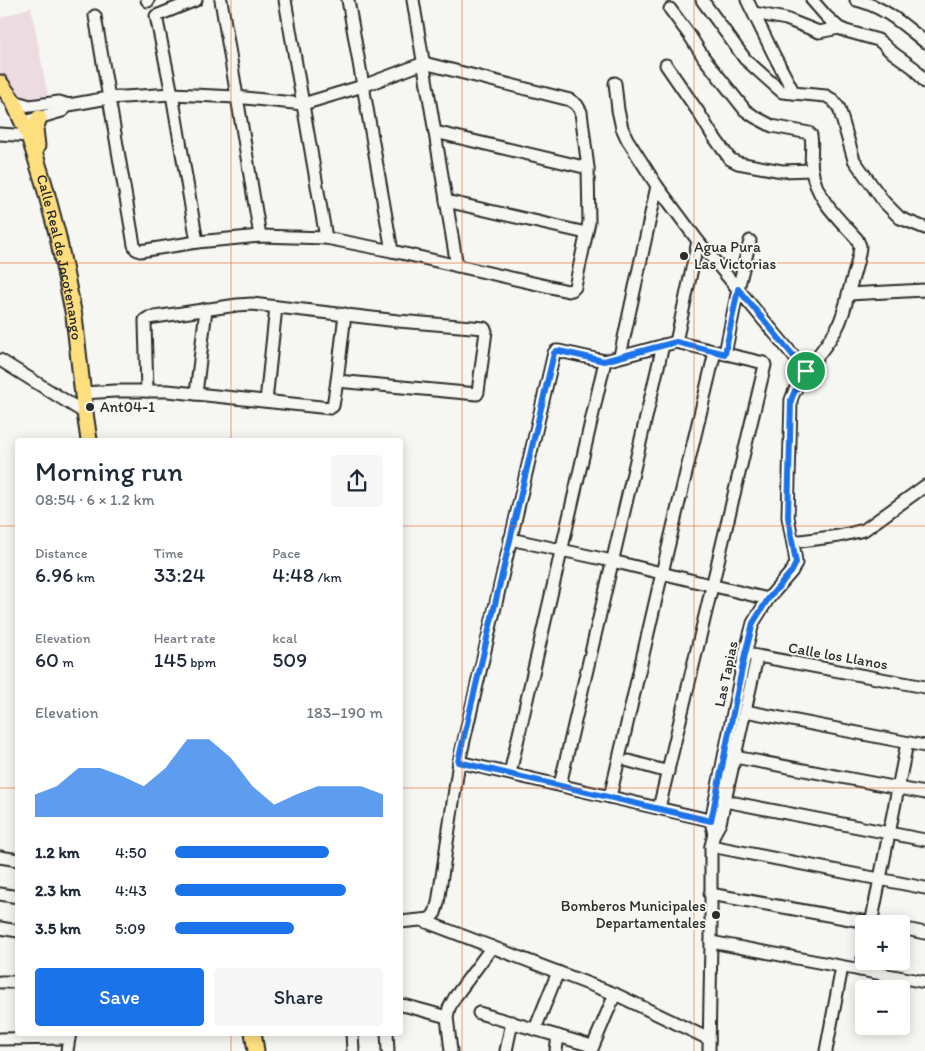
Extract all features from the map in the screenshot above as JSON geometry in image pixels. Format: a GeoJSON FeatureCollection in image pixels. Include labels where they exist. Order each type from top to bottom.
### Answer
{"type":"FeatureCollection","features":[{"type":"Feature","properties":{"kind":"main road","name":"Calle Real de Jocotenango"},"geometry":{"type":"LineString","coordinates":[[0,83],[13,101],[26,130],[44,184],[58,237],[72,299],[90,438]]}},
{"type":"Feature","properties":{"kind":"main road"},"geometry":{"type":"LineString","coordinates":[[44,184],[35,129],[46,112]]}},
{"type":"Feature","properties":{"kind":"main road"},"geometry":{"type":"LineString","coordinates":[[253,1036],[256,1051]]}},
{"type":"Feature","properties":{"kind":"street"},"geometry":{"type":"LineString","coordinates":[[221,0],[260,236]]}},
{"type":"Feature","properties":{"kind":"street"},"geometry":{"type":"LineString","coordinates":[[285,0],[326,238]]}},
{"type":"Feature","properties":{"kind":"street"},"geometry":{"type":"LineString","coordinates":[[348,0],[392,251]]}},
{"type":"Feature","properties":{"kind":"street"},"geometry":{"type":"LineString","coordinates":[[413,0],[457,266]]}},
{"type":"Feature","properties":{"kind":"street"},"geometry":{"type":"LineString","coordinates":[[702,0],[745,59],[782,92],[826,96],[833,100],[839,108],[854,160],[884,202],[900,218],[925,228]]}},
{"type":"Feature","properties":{"kind":"street"},"geometry":{"type":"LineString","coordinates":[[747,0],[794,93]]}},
{"type":"Feature","properties":{"kind":"street"},"geometry":{"type":"LineString","coordinates":[[812,0],[839,28],[878,40],[914,68],[925,82]]}},
{"type":"Feature","properties":{"kind":"street"},"geometry":{"type":"LineString","coordinates":[[193,1],[156,16],[172,94],[197,242]]}},
{"type":"Feature","properties":{"kind":"street"},"geometry":{"type":"LineString","coordinates":[[862,1],[889,14],[925,42]]}},
{"type":"Feature","properties":{"kind":"street"},"geometry":{"type":"LineString","coordinates":[[666,65],[711,133],[730,158],[738,164],[782,171],[812,170],[811,134],[772,126],[745,110],[704,58],[670,9]]}},
{"type":"Feature","properties":{"kind":"street"},"geometry":{"type":"LineString","coordinates":[[754,13],[786,19],[819,32],[839,28]]}},
{"type":"Feature","properties":{"kind":"street"},"geometry":{"type":"LineString","coordinates":[[13,101],[46,112],[62,111],[69,105],[108,98],[172,94],[236,97],[303,104],[363,86],[424,63],[570,100],[577,105],[581,112],[588,168],[589,222],[575,287],[568,291],[326,238],[260,236],[197,242],[140,251],[136,249],[108,98],[95,16]]}},
{"type":"Feature","properties":{"kind":"street"},"geometry":{"type":"LineString","coordinates":[[615,83],[622,128],[657,186],[698,241],[806,371]]}},
{"type":"Feature","properties":{"kind":"street"},"geometry":{"type":"LineString","coordinates":[[0,134],[26,130],[46,112]]}},
{"type":"Feature","properties":{"kind":"street"},"geometry":{"type":"LineString","coordinates":[[435,132],[588,168]]}},
{"type":"Feature","properties":{"kind":"street","name":"Las Tapias"},"geometry":{"type":"LineString","coordinates":[[709,1045],[711,846],[745,654],[753,623],[768,599],[792,571],[796,563],[788,511],[791,400],[806,371],[838,327],[846,305],[860,246],[857,239],[826,204],[817,189],[812,170]]}},
{"type":"Feature","properties":{"kind":"street"},"geometry":{"type":"LineString","coordinates":[[620,356],[657,186]]}},
{"type":"Feature","properties":{"kind":"street"},"geometry":{"type":"LineString","coordinates":[[446,201],[586,233]]}},
{"type":"Feature","properties":{"kind":"street"},"geometry":{"type":"LineString","coordinates":[[676,342],[698,241]]}},
{"type":"Feature","properties":{"kind":"street"},"geometry":{"type":"LineString","coordinates":[[610,797],[662,573],[750,241]]}},
{"type":"Feature","properties":{"kind":"street"},"geometry":{"type":"LineString","coordinates":[[848,294],[925,290]]}},
{"type":"Feature","properties":{"kind":"street"},"geometry":{"type":"LineString","coordinates":[[146,391],[145,323],[148,318],[252,304],[398,321],[484,328],[486,331],[477,394],[337,381]]}},
{"type":"Feature","properties":{"kind":"street"},"geometry":{"type":"LineString","coordinates":[[266,401],[276,307]]}},
{"type":"Feature","properties":{"kind":"street"},"geometry":{"type":"LineString","coordinates":[[196,394],[206,309]]}},
{"type":"Feature","properties":{"kind":"street"},"geometry":{"type":"LineString","coordinates":[[83,392],[146,391],[196,394],[330,408],[333,406],[337,381],[345,314]]}},
{"type":"Feature","properties":{"kind":"street"},"geometry":{"type":"LineString","coordinates":[[403,922],[430,919],[435,913],[438,902],[458,762],[556,351],[604,361],[676,342],[764,363],[765,366],[659,808]]}},
{"type":"Feature","properties":{"kind":"street"},"geometry":{"type":"LineString","coordinates":[[560,785],[663,345]]}},
{"type":"Feature","properties":{"kind":"street"},"geometry":{"type":"LineString","coordinates":[[0,360],[85,413]]}},
{"type":"Feature","properties":{"kind":"street"},"geometry":{"type":"LineString","coordinates":[[510,774],[604,361]]}},
{"type":"Feature","properties":{"kind":"street"},"geometry":{"type":"LineString","coordinates":[[793,542],[839,536],[864,530],[925,486]]}},
{"type":"Feature","properties":{"kind":"street"},"geometry":{"type":"LineString","coordinates":[[510,539],[768,599]]}},
{"type":"Feature","properties":{"kind":"street","name":"Calle los Llanos"},"geometry":{"type":"LineString","coordinates":[[745,654],[925,687]]}},
{"type":"Feature","properties":{"kind":"street","name":"Las Tapias"},"geometry":{"type":"LineString","coordinates":[[715,822],[725,801],[757,657]]}},
{"type":"Feature","properties":{"kind":"street"},"geometry":{"type":"LineString","coordinates":[[745,711],[925,746]]}},
{"type":"Feature","properties":{"kind":"street"},"geometry":{"type":"LineString","coordinates":[[874,915],[879,879],[907,743]]}},
{"type":"Feature","properties":{"kind":"street"},"geometry":{"type":"LineString","coordinates":[[735,757],[925,793]]}},
{"type":"Feature","properties":{"kind":"street"},"geometry":{"type":"LineString","coordinates":[[629,761],[668,772]]}},
{"type":"Feature","properties":{"kind":"street"},"geometry":{"type":"LineString","coordinates":[[458,762],[715,822]]}},
{"type":"Feature","properties":{"kind":"street"},"geometry":{"type":"LineString","coordinates":[[725,801],[925,840]]}},
{"type":"Feature","properties":{"kind":"street"},"geometry":{"type":"LineString","coordinates":[[711,846],[925,888]]}},
{"type":"Feature","properties":{"kind":"street"},"geometry":{"type":"LineString","coordinates":[[0,857],[15,860]]}},
{"type":"Feature","properties":{"kind":"street"},"geometry":{"type":"LineString","coordinates":[[0,894],[15,896]]}},
{"type":"Feature","properties":{"kind":"street"},"geometry":{"type":"LineString","coordinates":[[710,894],[855,920]]}},
{"type":"Feature","properties":{"kind":"street"},"geometry":{"type":"LineString","coordinates":[[424,921],[615,994],[709,1045]]}},
{"type":"Feature","properties":{"kind":"street"},"geometry":{"type":"LineString","coordinates":[[0,928],[15,930]]}},
{"type":"Feature","properties":{"kind":"street"},"geometry":{"type":"LineString","coordinates":[[910,930],[925,933]]}},
{"type":"Feature","properties":{"kind":"street"},"geometry":{"type":"LineString","coordinates":[[711,942],[855,969]]}},
{"type":"Feature","properties":{"kind":"street"},"geometry":{"type":"LineString","coordinates":[[451,1051],[449,1008],[492,946]]}},
{"type":"Feature","properties":{"kind":"street"},"geometry":{"type":"LineString","coordinates":[[826,1051],[842,967]]}},
{"type":"Feature","properties":{"kind":"street"},"geometry":{"type":"LineString","coordinates":[[860,970],[925,982]]}},
{"type":"Feature","properties":{"kind":"street"},"geometry":{"type":"LineString","coordinates":[[535,1029],[558,972]]}},
{"type":"Feature","properties":{"kind":"street"},"geometry":{"type":"LineString","coordinates":[[0,982],[15,982]]}},
{"type":"Feature","properties":{"kind":"street"},"geometry":{"type":"LineString","coordinates":[[479,1013],[558,1036],[591,1049],[615,994]]}},
{"type":"Feature","properties":{"kind":"street"},"geometry":{"type":"LineString","coordinates":[[403,1005],[448,1017]]}},
{"type":"Feature","properties":{"kind":"street"},"geometry":{"type":"LineString","coordinates":[[506,1051],[512,1022]]}},
{"type":"Feature","properties":{"kind":"street"},"geometry":{"type":"LineString","coordinates":[[0,1039],[52,1036]]}},
{"type":"Feature","properties":{"kind":"street"},"geometry":{"type":"LineString","coordinates":[[67,1051],[70,1036]]}},
{"type":"Feature","properties":{"kind":"street"},"geometry":{"type":"LineString","coordinates":[[352,1036],[353,1051]]}},
{"type":"Feature","properties":{"kind":"street"},"geometry":{"type":"LineString","coordinates":[[387,1036],[388,1051]]}},
{"type":"Feature","properties":{"kind":"street"},"geometry":{"type":"LineString","coordinates":[[556,1051],[558,1036]]}},
{"type":"Feature","properties":{"kind":"shaded area"},"geometry":{"type":"Polygon","coordinates":[[[31,7],[48,97],[17,103],[0,80],[0,18],[31,7]]]}},
{"type":"Feature","properties":{"kind":"place","name":"Agua Pura Las Victorias"},"geometry":{"type":"Point","coordinates":[684,256]}},
{"type":"Feature","properties":{"kind":"place","name":"Ant04-1"},"geometry":{"type":"Point","coordinates":[90,407]}},
{"type":"Feature","properties":{"kind":"place","name":"Bomberos Municipales Departamentales"},"geometry":{"type":"Point","coordinates":[716,915]}},
{"type":"Feature","properties":{"kind":"route"},"geometry":{"type":"LineString","coordinates":[[738,289],[806,371],[791,400],[788,517],[796,563],[792,571],[768,599],[753,623],[711,821],[458,762],[554,353],[559,351],[604,361],[676,342],[725,354],[738,289]]}}]}
